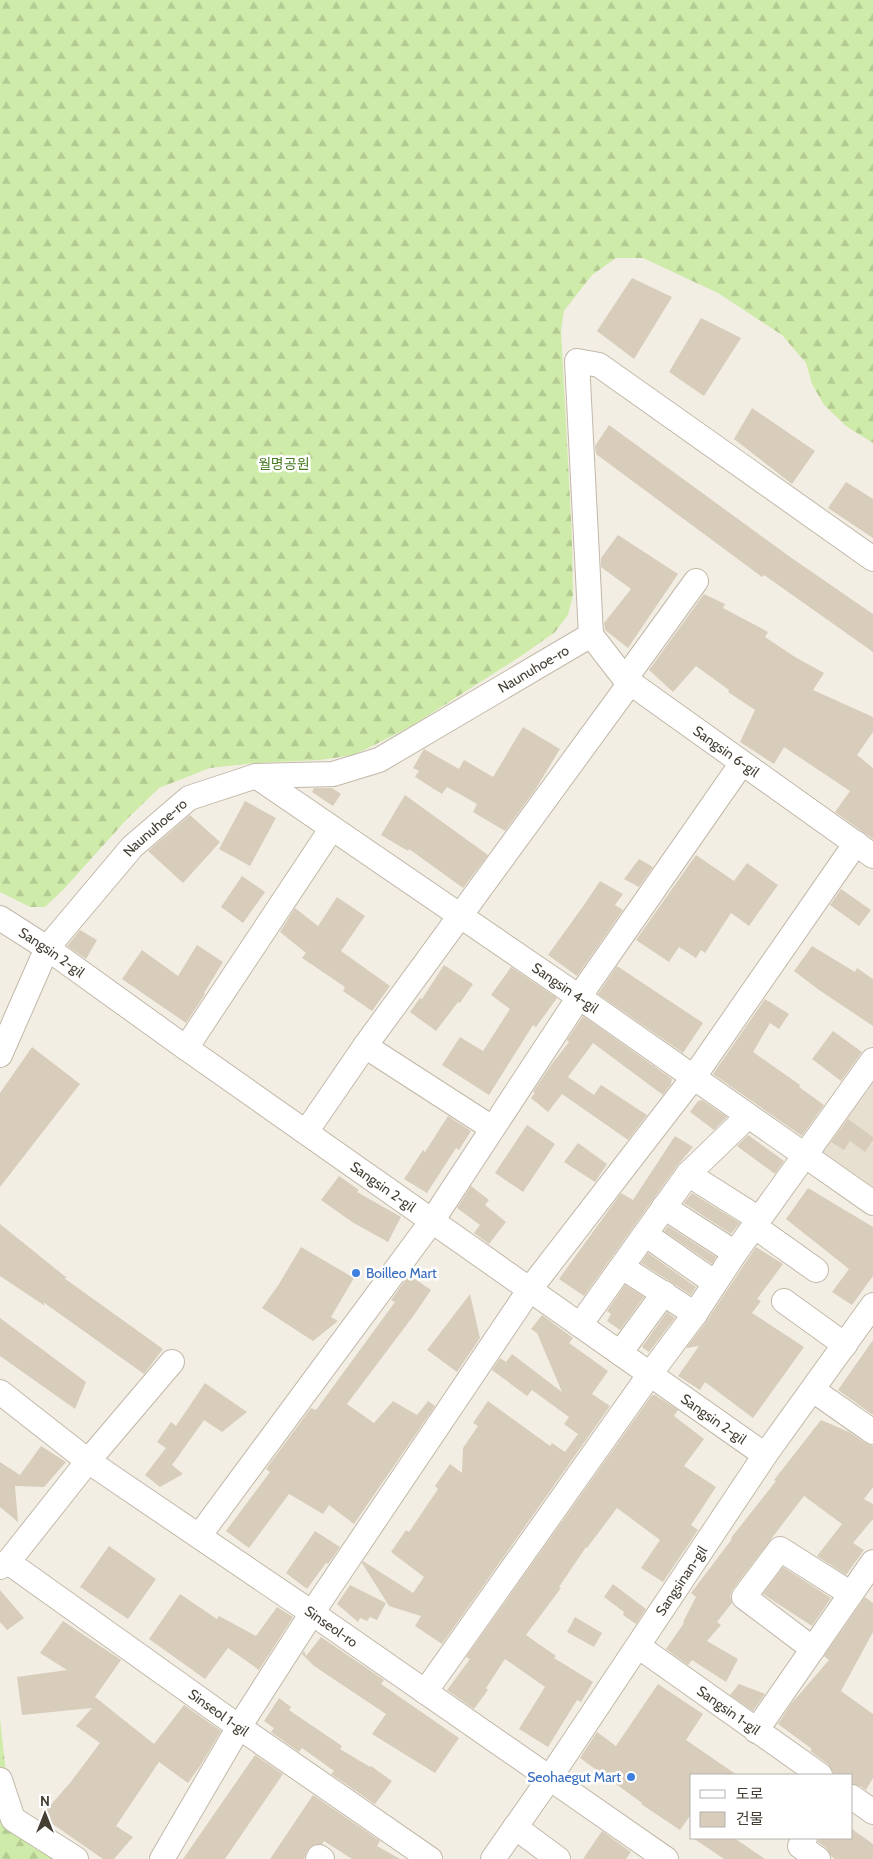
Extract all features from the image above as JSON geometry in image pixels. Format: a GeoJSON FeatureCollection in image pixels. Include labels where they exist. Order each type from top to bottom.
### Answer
{"type":"FeatureCollection","features":[{"type":"Feature","properties":{"kind":"street"},"geometry":{"type":"LineString","coordinates":[[591,635],[577,361],[599,365],[873,559]]}},
{"type":"Feature","properties":{"kind":"street"},"geometry":{"type":"LineString","coordinates":[[306,1132],[365,1046],[628,681],[696,581]]}},
{"type":"Feature","properties":{"kind":"street","name":"Sangsin 6-gil"},"geometry":{"type":"LineString","coordinates":[[591,635],[628,681],[864,850]]}},
{"type":"Feature","properties":{"kind":"street","name":"Naunuhoe-ro"},"geometry":{"type":"LineString","coordinates":[[0,1055],[47,948],[132,847],[189,798],[256,776],[333,774],[379,760],[591,635]]}},
{"type":"Feature","properties":{"kind":"street"},"geometry":{"type":"LineString","coordinates":[[199,1536],[432,1221],[579,997],[742,763]]}},
{"type":"Feature","properties":{"kind":"street","name":"Sangsin 4-gil"},"geometry":{"type":"LineString","coordinates":[[256,776],[579,997],[873,1204]]}},
{"type":"Feature","properties":{"kind":"street"},"geometry":{"type":"LineString","coordinates":[[186,1048],[332,828]]}},
{"type":"Feature","properties":{"kind":"street"},"geometry":{"type":"LineString","coordinates":[[162,1859],[239,1727],[312,1612],[530,1289],[693,1078],[864,850]]}},
{"type":"Feature","properties":{"kind":"street","name":"Sangsin 2-gil"},"geometry":{"type":"LineString","coordinates":[[0,918],[47,948],[186,1048],[765,1455]]}},
{"type":"Feature","properties":{"kind":"street"},"geometry":{"type":"LineString","coordinates":[[365,1046],[492,1128]]}},
{"type":"Feature","properties":{"kind":"street"},"geometry":{"type":"LineString","coordinates":[[424,1692],[650,1374],[695,1314],[735,1253],[873,1060]]}},
{"type":"Feature","properties":{"kind":"street"},"geometry":{"type":"LineString","coordinates":[[580,1325],[688,1174],[748,1116]]}},
{"type":"Feature","properties":{"kind":"street"},"geometry":{"type":"LineString","coordinates":[[688,1174],[757,1222],[816,1270]]}},
{"type":"Feature","properties":{"kind":"street"},"geometry":{"type":"LineString","coordinates":[[664,1207],[735,1253]]}},
{"type":"Feature","properties":{"kind":"street"},"geometry":{"type":"LineString","coordinates":[[645,1234],[715,1283]]}},
{"type":"Feature","properties":{"kind":"street"},"geometry":{"type":"LineString","coordinates":[[622,1267],[695,1314]]}},
{"type":"Feature","properties":{"kind":"street"},"geometry":{"type":"LineString","coordinates":[[620,1353],[664,1293]]}},
{"type":"Feature","properties":{"kind":"street"},"geometry":{"type":"LineString","coordinates":[[784,1300],[845,1345]]}},
{"type":"Feature","properties":{"kind":"street","name":"Sangsinan-gil"},"geometry":{"type":"LineString","coordinates":[[492,1859],[549,1779],[765,1455],[814,1390],[873,1305]]}},
{"type":"Feature","properties":{"kind":"street"},"geometry":{"type":"LineString","coordinates":[[4,1564],[172,1362]]}},
{"type":"Feature","properties":{"kind":"street"},"geometry":{"type":"LineString","coordinates":[[814,1390],[873,1431]]}},
{"type":"Feature","properties":{"kind":"street","name":"Sinseol-ro"},"geometry":{"type":"LineString","coordinates":[[0,1392],[88,1462],[312,1612],[424,1692],[666,1859]]}},
{"type":"Feature","properties":{"kind":"street"},"geometry":{"type":"LineString","coordinates":[[813,1649],[744,1597],[780,1549],[851,1594]]}},
{"type":"Feature","properties":{"kind":"street"},"geometry":{"type":"LineString","coordinates":[[756,1731],[873,1562]]}},
{"type":"Feature","properties":{"kind":"street","name":"Sinseol 1-gil"},"geometry":{"type":"LineString","coordinates":[[4,1564],[430,1859]]}},
{"type":"Feature","properties":{"kind":"street","name":"Sangsin 1-gil"},"geometry":{"type":"LineString","coordinates":[[638,1646],[819,1774]]}},
{"type":"Feature","properties":{"kind":"street"},"geometry":{"type":"LineString","coordinates":[[0,1780],[13,1819],[76,1859]]}},
{"type":"Feature","properties":{"kind":"street"},"geometry":{"type":"LineString","coordinates":[[515,1827],[558,1859]]}},
{"type":"Feature","properties":{"kind":"street"},"geometry":{"type":"LineString","coordinates":[[805,1839],[800,1846],[818,1859]]}},
{"type":"Feature","properties":{"kind":"street"},"geometry":{"type":"LineString","coordinates":[[318,1859],[319,1857],[322,1859]]}},
{"type":"Feature","properties":{"kind":"shaded area"},"geometry":{"type":"Polygon","coordinates":[[[873,1068],[873,1197],[821,1161],[818,1146],[873,1068]]]}},
{"type":"Feature","properties":{"kind":"green space","name":"월명공원"},"geometry":{"type":"Polygon","coordinates":[[[0,0],[873,0],[873,443],[846,426],[824,405],[812,384],[806,363],[782,335],[718,293],[643,258],[616,258],[592,275],[564,311],[561,330],[572,537],[573,595],[568,615],[555,632],[410,727],[354,755],[320,760],[257,763],[210,768],[159,788],[126,820],[63,890],[45,907],[30,907],[0,892],[0,0]]]}},
{"type":"Feature","properties":{"kind":"green space"},"geometry":{"type":"Polygon","coordinates":[[[0,1718],[7,1783],[19,1811],[88,1859],[0,1859],[0,1718]]]}},
{"type":"Feature","properties":{"kind":"building"},"geometry":{"type":"Polygon","coordinates":[[[632,278],[672,297],[634,359],[597,331],[632,278]]]}},
{"type":"Feature","properties":{"kind":"building"},"geometry":{"type":"Polygon","coordinates":[[[701,318],[741,338],[704,396],[669,372],[701,318]]]}},
{"type":"Feature","properties":{"kind":"building"},"geometry":{"type":"Polygon","coordinates":[[[752,408],[815,451],[792,484],[734,439],[752,408]]]}},
{"type":"Feature","properties":{"kind":"building"},"geometry":{"type":"Polygon","coordinates":[[[609,425],[793,559],[873,614],[873,652],[764,575],[762,577],[596,454],[595,446],[609,425]]]}},
{"type":"Feature","properties":{"kind":"building"},"geometry":{"type":"Polygon","coordinates":[[[846,482],[873,499],[873,538],[828,508],[846,482]]]}},
{"type":"Feature","properties":{"kind":"building"},"geometry":{"type":"Polygon","coordinates":[[[618,535],[678,574],[628,648],[605,630],[604,623],[631,589],[601,567],[601,558],[618,535]]]}},
{"type":"Feature","properties":{"kind":"building"},"geometry":{"type":"Polygon","coordinates":[[[704,594],[725,604],[723,608],[768,632],[765,637],[824,673],[813,690],[873,717],[873,732],[857,755],[873,768],[873,839],[835,812],[850,791],[784,747],[774,764],[740,742],[755,710],[728,692],[729,690],[696,666],[673,692],[649,670],[704,594]]]}},
{"type":"Feature","properties":{"kind":"building"},"geometry":{"type":"Polygon","coordinates":[[[523,727],[560,749],[535,790],[505,831],[473,812],[477,804],[447,787],[442,794],[415,777],[419,771],[413,768],[424,749],[459,769],[464,760],[493,777],[523,727]]]}},
{"type":"Feature","properties":{"kind":"building"},"geometry":{"type":"Polygon","coordinates":[[[314,788],[332,788],[341,794],[333,806],[312,792],[314,788]]]}},
{"type":"Feature","properties":{"kind":"building"},"geometry":{"type":"Polygon","coordinates":[[[405,795],[488,855],[463,888],[409,849],[408,851],[381,835],[405,795]]]}},
{"type":"Feature","properties":{"kind":"building"},"geometry":{"type":"Polygon","coordinates":[[[245,801],[276,818],[250,866],[219,849],[245,801]]]}},
{"type":"Feature","properties":{"kind":"building"},"geometry":{"type":"Polygon","coordinates":[[[190,815],[220,842],[183,883],[148,851],[190,815]]]}},
{"type":"Feature","properties":{"kind":"building"},"geometry":{"type":"Polygon","coordinates":[[[696,855],[734,881],[747,863],[778,885],[749,926],[731,913],[705,953],[701,950],[696,958],[679,947],[669,962],[636,940],[696,855]]]}},
{"type":"Feature","properties":{"kind":"building"},"geometry":{"type":"Polygon","coordinates":[[[639,859],[653,867],[639,887],[624,879],[639,859]]]}},
{"type":"Feature","properties":{"kind":"building"},"geometry":{"type":"Polygon","coordinates":[[[242,876],[265,892],[243,923],[221,907],[242,876]]]}},
{"type":"Feature","properties":{"kind":"building"},"geometry":{"type":"Polygon","coordinates":[[[600,881],[623,894],[615,905],[623,910],[577,976],[548,955],[600,881]]]}},
{"type":"Feature","properties":{"kind":"building"},"geometry":{"type":"Polygon","coordinates":[[[841,889],[871,910],[859,926],[830,905],[841,889]]]}},
{"type":"Feature","properties":{"kind":"building"},"geometry":{"type":"Polygon","coordinates":[[[337,897],[365,916],[341,951],[390,986],[372,1011],[343,991],[345,987],[302,958],[306,953],[280,932],[295,908],[318,926],[337,897]]]}},
{"type":"Feature","properties":{"kind":"building"},"geometry":{"type":"Polygon","coordinates":[[[80,930],[97,940],[86,959],[67,946],[80,930]]]}},
{"type":"Feature","properties":{"kind":"building"},"geometry":{"type":"Polygon","coordinates":[[[197,945],[223,962],[186,1023],[122,979],[142,950],[178,976],[197,945]]]}},
{"type":"Feature","properties":{"kind":"building"},"geometry":{"type":"Polygon","coordinates":[[[812,946],[855,972],[857,968],[873,979],[873,1026],[794,971],[812,946]]]}},
{"type":"Feature","properties":{"kind":"building"},"geometry":{"type":"Polygon","coordinates":[[[444,965],[473,984],[460,1003],[458,1002],[436,1031],[410,1012],[420,998],[422,999],[444,965]]]}},
{"type":"Feature","properties":{"kind":"building"},"geometry":{"type":"Polygon","coordinates":[[[617,966],[703,1023],[683,1053],[598,994],[617,966]]]}},
{"type":"Feature","properties":{"kind":"building"},"geometry":{"type":"Polygon","coordinates":[[[511,967],[557,998],[536,1027],[533,1025],[489,1095],[442,1065],[460,1037],[483,1051],[510,1009],[491,995],[511,967]]]}},
{"type":"Feature","properties":{"kind":"building"},"geometry":{"type":"Polygon","coordinates":[[[765,999],[789,1014],[779,1029],[770,1023],[753,1052],[800,1085],[799,1087],[824,1105],[802,1136],[713,1074],[765,999]]]}},
{"type":"Feature","properties":{"kind":"building"},"geometry":{"type":"Polygon","coordinates":[[[583,1016],[672,1079],[671,1084],[663,1095],[593,1043],[568,1077],[594,1095],[601,1085],[647,1115],[628,1140],[562,1094],[548,1112],[531,1098],[551,1065],[569,1042],[567,1040],[583,1016]]]}},
{"type":"Feature","properties":{"kind":"building"},"geometry":{"type":"Polygon","coordinates":[[[833,1031],[862,1052],[841,1081],[812,1059],[833,1031]]]}},
{"type":"Feature","properties":{"kind":"building"},"geometry":{"type":"Polygon","coordinates":[[[32,1047],[80,1084],[0,1187],[0,1093],[32,1047]]]}},
{"type":"Feature","properties":{"kind":"building"},"geometry":{"type":"Polygon","coordinates":[[[702,1100],[727,1117],[714,1130],[690,1112],[698,1101],[702,1100]]]}},
{"type":"Feature","properties":{"kind":"building"},"geometry":{"type":"Polygon","coordinates":[[[448,1116],[471,1131],[459,1150],[456,1148],[427,1193],[404,1179],[423,1150],[425,1152],[448,1116]]]}},
{"type":"Feature","properties":{"kind":"building"},"geometry":{"type":"Polygon","coordinates":[[[848,1119],[873,1137],[865,1152],[850,1141],[844,1150],[831,1142],[848,1119]]]}},
{"type":"Feature","properties":{"kind":"building"},"geometry":{"type":"Polygon","coordinates":[[[527,1125],[555,1144],[523,1192],[495,1173],[527,1125]]]}},
{"type":"Feature","properties":{"kind":"building"},"geometry":{"type":"Polygon","coordinates":[[[748,1135],[784,1161],[775,1174],[737,1146],[748,1135]]]}},
{"type":"Feature","properties":{"kind":"building"},"geometry":{"type":"Polygon","coordinates":[[[675,1136],[693,1147],[677,1166],[584,1296],[559,1279],[621,1193],[633,1200],[675,1136]]]}},
{"type":"Feature","properties":{"kind":"building"},"geometry":{"type":"Polygon","coordinates":[[[578,1143],[607,1164],[595,1182],[564,1162],[578,1143]]]}},
{"type":"Feature","properties":{"kind":"building"},"geometry":{"type":"Polygon","coordinates":[[[339,1176],[359,1190],[357,1192],[401,1217],[388,1242],[352,1222],[321,1200],[339,1176]]]}},
{"type":"Feature","properties":{"kind":"building"},"geometry":{"type":"Polygon","coordinates":[[[471,1186],[489,1200],[485,1205],[506,1222],[489,1244],[474,1233],[480,1225],[457,1208],[471,1186]]]}},
{"type":"Feature","properties":{"kind":"building"},"geometry":{"type":"Polygon","coordinates":[[[808,1188],[873,1227],[873,1276],[852,1305],[832,1292],[849,1269],[786,1219],[808,1188]]]}},
{"type":"Feature","properties":{"kind":"building"},"geometry":{"type":"Polygon","coordinates":[[[692,1193],[740,1223],[731,1234],[684,1203],[692,1193]]]}},
{"type":"Feature","properties":{"kind":"building"},"geometry":{"type":"Polygon","coordinates":[[[0,1224],[67,1278],[64,1278],[163,1349],[144,1374],[43,1302],[45,1306],[0,1276],[0,1224]]]}},
{"type":"Feature","properties":{"kind":"building"},"geometry":{"type":"Polygon","coordinates":[[[668,1226],[716,1257],[712,1264],[664,1231],[668,1226]]]}},
{"type":"Feature","properties":{"kind":"building"},"geometry":{"type":"Polygon","coordinates":[[[301,1247],[354,1278],[331,1317],[338,1321],[313,1341],[262,1308],[301,1247]]]}},
{"type":"Feature","properties":{"kind":"building"},"geometry":{"type":"Polygon","coordinates":[[[756,1247],[783,1264],[757,1299],[761,1301],[752,1313],[804,1347],[753,1418],[705,1382],[700,1390],[678,1376],[699,1346],[686,1348],[706,1322],[756,1247]]]}},
{"type":"Feature","properties":{"kind":"building"},"geometry":{"type":"Polygon","coordinates":[[[648,1253],[696,1287],[691,1295],[641,1263],[648,1253]]]}},
{"type":"Feature","properties":{"kind":"building"},"geometry":{"type":"Polygon","coordinates":[[[409,1275],[431,1290],[347,1404],[374,1423],[393,1401],[417,1415],[428,1401],[435,1406],[354,1524],[329,1505],[323,1514],[289,1494],[249,1548],[226,1531],[270,1472],[266,1469],[311,1408],[316,1410],[395,1302],[391,1300],[409,1275]]]}},
{"type":"Feature","properties":{"kind":"building"},"geometry":{"type":"Polygon","coordinates":[[[625,1285],[644,1297],[620,1330],[607,1321],[611,1314],[607,1311],[625,1285]]]}},
{"type":"Feature","properties":{"kind":"building"},"geometry":{"type":"Polygon","coordinates":[[[470,1294],[480,1338],[457,1372],[427,1350],[470,1294]]]}},
{"type":"Feature","properties":{"kind":"building"},"geometry":{"type":"Polygon","coordinates":[[[667,1312],[675,1318],[649,1352],[642,1347],[667,1312]]]}},
{"type":"Feature","properties":{"kind":"building"},"geometry":{"type":"Polygon","coordinates":[[[542,1315],[573,1338],[569,1343],[608,1371],[592,1394],[610,1406],[442,1644],[415,1626],[421,1616],[389,1606],[362,1563],[363,1561],[413,1593],[424,1577],[391,1552],[406,1530],[409,1532],[438,1489],[435,1486],[450,1464],[462,1473],[463,1448],[478,1426],[473,1423],[488,1401],[550,1446],[552,1443],[565,1452],[578,1434],[564,1424],[569,1417],[532,1390],[527,1396],[492,1370],[500,1358],[506,1362],[512,1354],[562,1392],[537,1333],[531,1329],[542,1315]]]}},
{"type":"Feature","properties":{"kind":"building"},"geometry":{"type":"Polygon","coordinates":[[[0,1318],[86,1382],[75,1409],[0,1356],[0,1318]]]}},
{"type":"Feature","properties":{"kind":"building"},"geometry":{"type":"Polygon","coordinates":[[[873,1340],[873,1415],[838,1390],[873,1340]]]}},
{"type":"Feature","properties":{"kind":"building"},"geometry":{"type":"Polygon","coordinates":[[[205,1383],[247,1412],[222,1432],[204,1420],[172,1465],[183,1474],[160,1487],[145,1475],[166,1448],[157,1442],[171,1422],[176,1426],[205,1383]]]}},
{"type":"Feature","properties":{"kind":"building"},"geometry":{"type":"Polygon","coordinates":[[[652,1395],[678,1410],[674,1416],[704,1439],[684,1466],[716,1487],[691,1525],[698,1530],[663,1582],[641,1568],[660,1540],[617,1508],[586,1547],[559,1587],[561,1588],[526,1635],[556,1656],[554,1658],[593,1682],[581,1702],[577,1700],[548,1747],[519,1729],[545,1687],[505,1659],[486,1688],[488,1690],[474,1709],[447,1690],[470,1659],[466,1657],[652,1395]]]}},
{"type":"Feature","properties":{"kind":"building"},"geometry":{"type":"Polygon","coordinates":[[[821,1420],[849,1432],[873,1446],[873,1487],[864,1499],[873,1504],[873,1519],[853,1543],[864,1550],[846,1575],[817,1556],[842,1524],[804,1496],[733,1589],[730,1596],[732,1603],[717,1622],[721,1625],[707,1641],[738,1659],[726,1682],[692,1660],[688,1665],[666,1649],[684,1623],[696,1597],[691,1593],[776,1481],[774,1480],[821,1420]]]}},
{"type":"Feature","properties":{"kind":"building"},"geometry":{"type":"Polygon","coordinates":[[[41,1446],[66,1462],[44,1487],[15,1486],[18,1522],[0,1507],[0,1462],[20,1475],[41,1446]]]}},
{"type":"Feature","properties":{"kind":"building"},"geometry":{"type":"Polygon","coordinates":[[[315,1531],[340,1547],[307,1589],[286,1573],[315,1531]]]}},
{"type":"Feature","properties":{"kind":"building"},"geometry":{"type":"Polygon","coordinates":[[[109,1546],[156,1579],[128,1619],[80,1587],[109,1546]]]}},
{"type":"Feature","properties":{"kind":"building"},"geometry":{"type":"Polygon","coordinates":[[[783,1567],[831,1598],[812,1626],[763,1594],[783,1567]]]}},
{"type":"Feature","properties":{"kind":"building"},"geometry":{"type":"Polygon","coordinates":[[[613,1584],[646,1609],[636,1624],[623,1615],[624,1612],[604,1597],[613,1584]]]}},
{"type":"Feature","properties":{"kind":"building"},"geometry":{"type":"Polygon","coordinates":[[[350,1585],[386,1603],[377,1620],[370,1617],[367,1621],[360,1618],[358,1622],[337,1604],[350,1585]]]}},
{"type":"Feature","properties":{"kind":"building"},"geometry":{"type":"Polygon","coordinates":[[[0,1590],[24,1618],[7,1630],[0,1622],[0,1590]]]}},
{"type":"Feature","properties":{"kind":"building"},"geometry":{"type":"Polygon","coordinates":[[[180,1594],[217,1619],[219,1616],[256,1636],[277,1607],[293,1617],[259,1670],[228,1648],[205,1679],[149,1639],[180,1594]]]}},
{"type":"Feature","properties":{"kind":"building"},"geometry":{"type":"Polygon","coordinates":[[[865,1597],[873,1603],[873,1632],[841,1691],[873,1714],[873,1778],[866,1790],[853,1784],[853,1774],[833,1773],[828,1764],[810,1751],[812,1749],[778,1724],[791,1704],[829,1660],[824,1656],[865,1597]]]}},
{"type":"Feature","properties":{"kind":"building"},"geometry":{"type":"Polygon","coordinates":[[[575,1617],[602,1633],[594,1647],[567,1632],[575,1617]]]}},
{"type":"Feature","properties":{"kind":"building"},"geometry":{"type":"Polygon","coordinates":[[[63,1621],[121,1660],[95,1697],[154,1744],[184,1705],[221,1731],[188,1783],[159,1762],[116,1826],[133,1837],[114,1859],[103,1859],[41,1816],[70,1783],[100,1743],[76,1726],[92,1708],[22,1715],[17,1677],[67,1670],[40,1653],[63,1621]]]}},
{"type":"Feature","properties":{"kind":"building"},"geometry":{"type":"Polygon","coordinates":[[[321,1637],[384,1680],[381,1684],[459,1738],[435,1773],[372,1734],[386,1714],[314,1666],[302,1654],[304,1651],[306,1656],[321,1637]]]}},
{"type":"Feature","properties":{"kind":"building"},"geometry":{"type":"Polygon","coordinates":[[[658,1684],[703,1714],[686,1740],[736,1774],[690,1774],[690,1816],[680,1830],[641,1804],[580,1758],[597,1732],[616,1746],[658,1684]]]}},
{"type":"Feature","properties":{"kind":"building"},"geometry":{"type":"Polygon","coordinates":[[[739,1684],[765,1694],[753,1711],[730,1695],[739,1684]]]}},
{"type":"Feature","properties":{"kind":"building"},"geometry":{"type":"Polygon","coordinates":[[[279,1698],[291,1707],[289,1710],[342,1746],[340,1749],[371,1766],[392,1781],[375,1804],[331,1774],[334,1771],[302,1748],[299,1752],[271,1732],[274,1728],[264,1721],[279,1698]]]}},
{"type":"Feature","properties":{"kind":"building"},"geometry":{"type":"Polygon","coordinates":[[[255,1755],[283,1774],[225,1859],[183,1859],[255,1755]]]}},
{"type":"Feature","properties":{"kind":"building"},"geometry":{"type":"Polygon","coordinates":[[[313,1795],[380,1841],[377,1846],[400,1859],[352,1859],[324,1841],[322,1844],[312,1846],[307,1851],[304,1859],[270,1859],[313,1795]]]}},
{"type":"Feature","properties":{"kind":"building"},"geometry":{"type":"Polygon","coordinates":[[[853,1830],[873,1844],[873,1859],[835,1859],[818,1842],[819,1839],[853,1839],[853,1830]]]}},
{"type":"Feature","properties":{"kind":"building"},"geometry":{"type":"Polygon","coordinates":[[[602,1831],[631,1852],[626,1859],[583,1859],[602,1831]]]}},
{"type":"Feature","properties":{"kind":"building"},"geometry":{"type":"Polygon","coordinates":[[[694,1839],[735,1839],[765,1859],[724,1859],[694,1839]]]}},
{"type":"Feature","properties":{"kind":"place","name":"Boilleo Mart"},"geometry":{"type":"Point","coordinates":[356,1273]}},
{"type":"Feature","properties":{"kind":"place","name":"Seohaegut Mart"},"geometry":{"type":"Point","coordinates":[631,1777]}}]}
